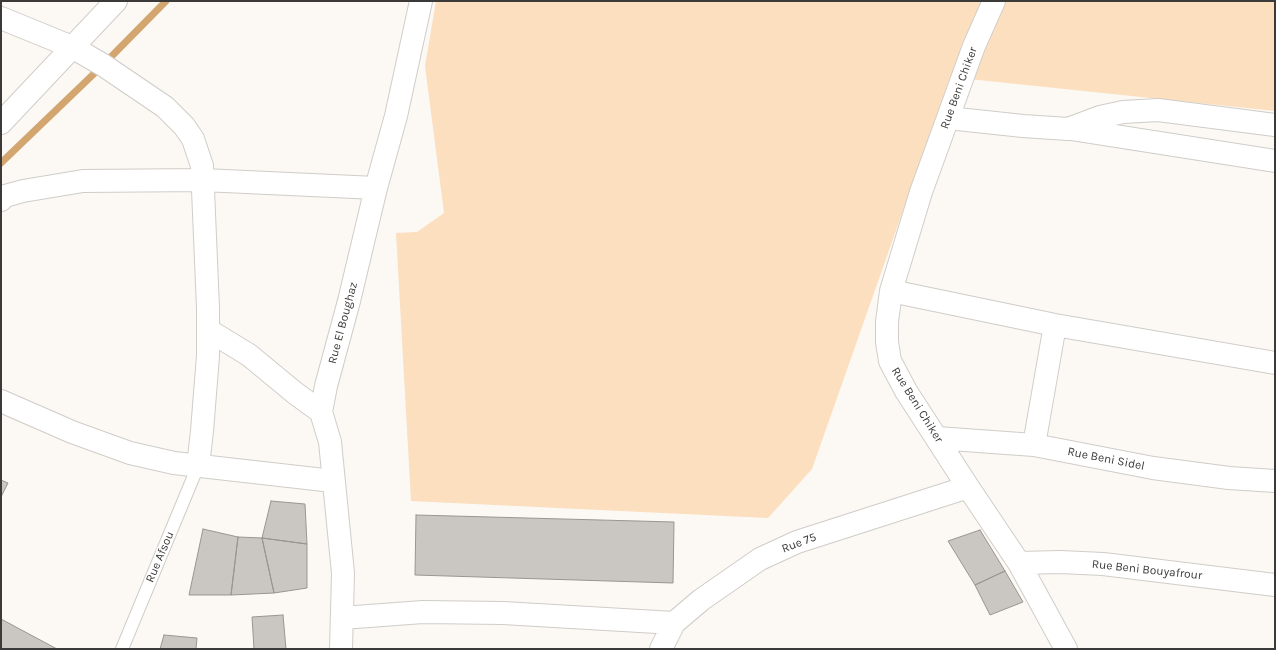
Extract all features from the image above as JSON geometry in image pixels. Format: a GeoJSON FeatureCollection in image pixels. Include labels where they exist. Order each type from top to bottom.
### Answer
{"type":"FeatureCollection","features":[{"type":"Feature","properties":{"kind":"street"},"geometry":{"type":"LineString","coordinates":[[1,123],[116,1]]}},
{"type":"Feature","properties":{"kind":"street","name":"Rue El Boughaz"},"geometry":{"type":"LineString","coordinates":[[341,649],[343,573],[330,442],[321,412],[326,386],[360,259],[376,188],[396,116],[421,1]]}},
{"type":"Feature","properties":{"kind":"street","name":"Rue Beni Chiker"},"geometry":{"type":"LineString","coordinates":[[994,1],[974,46],[921,192],[891,291],[887,322],[887,342],[890,361],[906,391],[1019,563],[1066,649]]}},
{"type":"Feature","properties":{"kind":"street"},"geometry":{"type":"LineString","coordinates":[[2,20],[72,47],[103,65],[165,107],[184,126],[193,139],[202,166],[208,330],[202,431],[198,466]]}},
{"type":"Feature","properties":{"kind":"street"},"geometry":{"type":"LineString","coordinates":[[1068,129],[1100,117],[1123,112],[1158,110],[1275,125]]}},
{"type":"Feature","properties":{"kind":"street"},"geometry":{"type":"LineString","coordinates":[[948,118],[1068,129],[1275,161]]}},
{"type":"Feature","properties":{"kind":"street"},"geometry":{"type":"LineString","coordinates":[[1,200],[5,196],[23,191],[83,181],[203,180],[376,188]]}},
{"type":"Feature","properties":{"kind":"street"},"geometry":{"type":"LineString","coordinates":[[891,291],[1055,325],[1275,363]]}},
{"type":"Feature","properties":{"kind":"street"},"geometry":{"type":"LineString","coordinates":[[1034,445],[1055,325]]}},
{"type":"Feature","properties":{"kind":"street"},"geometry":{"type":"LineString","coordinates":[[208,330],[249,355],[295,393],[321,412]]}},
{"type":"Feature","properties":{"kind":"street"},"geometry":{"type":"LineString","coordinates":[[1,401],[72,432],[130,453],[174,463],[333,481]]}},
{"type":"Feature","properties":{"kind":"street","name":"Rue Beni Sidel"},"geometry":{"type":"LineString","coordinates":[[937,438],[1034,445],[1153,468],[1230,478],[1275,481]]}},
{"type":"Feature","properties":{"kind":"street","name":"Rue 75"},"geometry":{"type":"LineString","coordinates":[[661,649],[674,623],[701,600],[760,559],[797,542],[968,486]]}},
{"type":"Feature","properties":{"kind":"street","name":"Rue Beni Bouyafrour"},"geometry":{"type":"LineString","coordinates":[[1019,563],[1060,562],[1103,564],[1275,585]]}},
{"type":"Feature","properties":{"kind":"street"},"geometry":{"type":"LineString","coordinates":[[342,618],[423,612],[503,613],[674,623]]}},
{"type":"Feature","properties":{"kind":"lane","name":"Rue Afsou"},"geometry":{"type":"LineString","coordinates":[[122,649],[198,466]]}},
{"type":"Feature","properties":{"kind":"shaded area"},"geometry":{"type":"Polygon","coordinates":[[[436,1],[1275,1],[1275,111],[950,77],[812,469],[768,518],[411,501],[396,233],[417,232],[444,213],[425,66],[436,1]]]}},
{"type":"Feature","properties":{"kind":"building"},"geometry":{"type":"Polygon","coordinates":[[[1,480],[8,483],[1,497],[1,480]]]}},
{"type":"Feature","properties":{"kind":"building"},"geometry":{"type":"Polygon","coordinates":[[[271,501],[305,504],[307,544],[262,538],[271,501]]]}},
{"type":"Feature","properties":{"kind":"building"},"geometry":{"type":"Polygon","coordinates":[[[416,515],[674,522],[673,583],[415,575],[416,515]]]}},
{"type":"Feature","properties":{"kind":"building"},"geometry":{"type":"Polygon","coordinates":[[[203,529],[238,537],[231,595],[189,595],[203,529]]]}},
{"type":"Feature","properties":{"kind":"building"},"geometry":{"type":"Polygon","coordinates":[[[980,530],[1005,571],[975,585],[948,541],[980,530]]]}},
{"type":"Feature","properties":{"kind":"building"},"geometry":{"type":"Polygon","coordinates":[[[238,537],[262,538],[274,593],[231,595],[238,537]]]}},
{"type":"Feature","properties":{"kind":"building"},"geometry":{"type":"Polygon","coordinates":[[[262,538],[307,544],[307,588],[274,593],[262,538]]]}},
{"type":"Feature","properties":{"kind":"building"},"geometry":{"type":"Polygon","coordinates":[[[1005,571],[1023,602],[990,615],[975,585],[1005,571]]]}},
{"type":"Feature","properties":{"kind":"building"},"geometry":{"type":"Polygon","coordinates":[[[283,615],[286,649],[254,649],[252,617],[283,615]]]}},
{"type":"Feature","properties":{"kind":"building"},"geometry":{"type":"Polygon","coordinates":[[[1,619],[57,649],[1,649],[1,619]]]}},
{"type":"Feature","properties":{"kind":"building"},"geometry":{"type":"Polygon","coordinates":[[[164,635],[197,638],[196,649],[160,649],[164,635]]]}},
{"type":"Feature","properties":{"kind":"waterway"},"geometry":{"type":"LineString","coordinates":[[1,163],[103,65],[166,1]]}}]}
